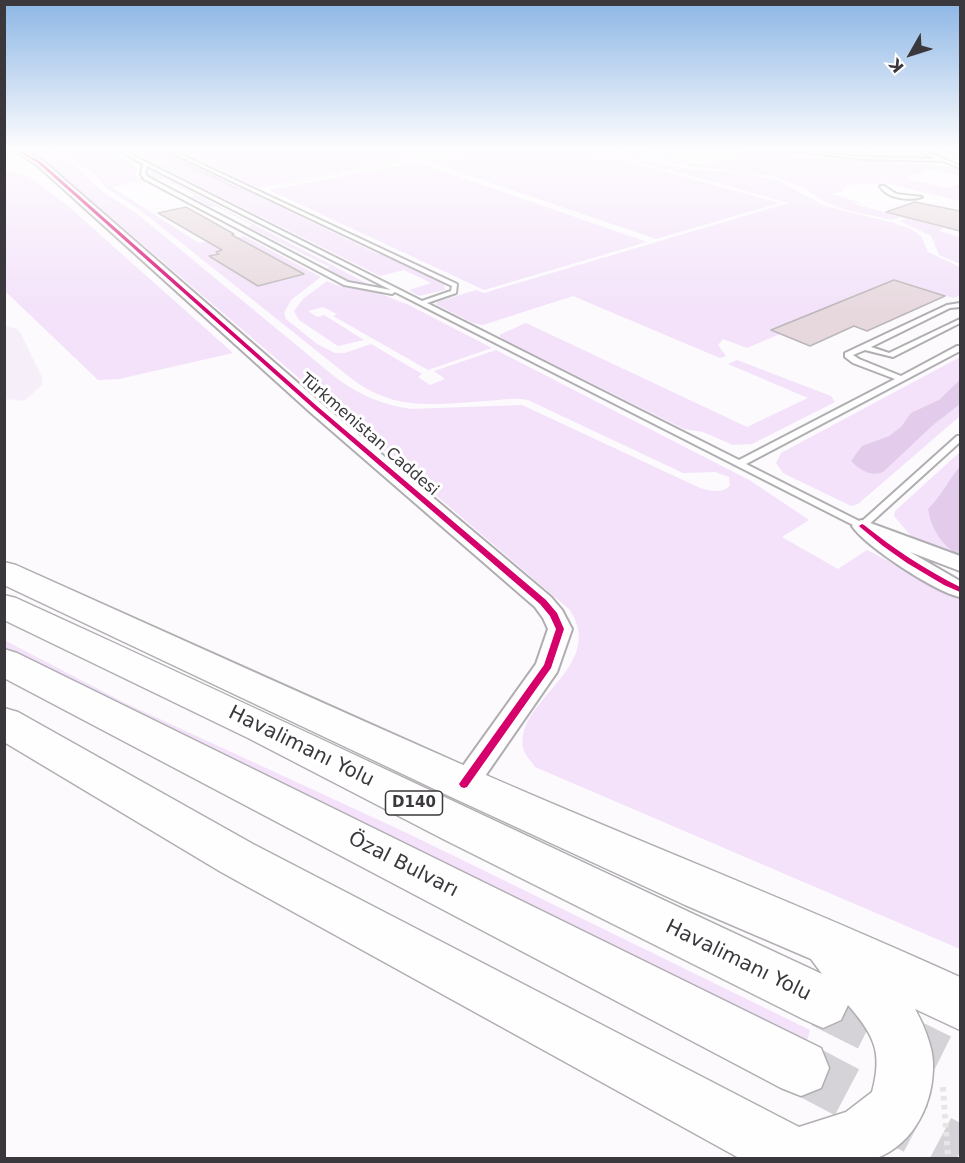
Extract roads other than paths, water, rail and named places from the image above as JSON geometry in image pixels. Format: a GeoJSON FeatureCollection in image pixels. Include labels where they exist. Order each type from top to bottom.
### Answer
{"type":"FeatureCollection","features":[{"type":"Feature","properties":{"kind":"highway"},"geometry":{"type":"LineString","coordinates":[[4,572],[464,784],[702,890],[824,940],[960,1004]]}},
{"type":"Feature","properties":{"kind":"highway","name":"Havalimanı Yolu"},"geometry":{"type":"LineString","coordinates":[[4,606],[262,727],[459,826],[823,1002]]}},
{"type":"Feature","properties":{"kind":"highway","name":"Özal Bulvarı"},"geometry":{"type":"LineString","coordinates":[[4,662],[801,1068]]}},
{"type":"Feature","properties":{"kind":"highway"},"geometry":{"type":"LineString","coordinates":[[4,723],[237,858],[796,1158],[861,1136],[896,1109],[906,1061],[898,1032],[883,1006],[824,940]]}},
{"type":"Feature","properties":{"kind":"street","name":"Türkmenistan Caddesi"},"geometry":{"type":"LineString","coordinates":[[84,202],[316,408],[543,602],[554,615],[560,629],[548,666],[464,784]]}},
{"type":"Feature","properties":{"kind":"street"},"geometry":{"type":"LineString","coordinates":[[862,526],[960,564]]}},
{"type":"Feature","properties":{"kind":"street"},"geometry":{"type":"LineString","coordinates":[[862,526],[889,550],[912,566],[960,591]]}},
{"type":"Feature","properties":{"kind":"lane"},"geometry":{"type":"LineString","coordinates":[[192,202],[346,284],[404,294]]}},
{"type":"Feature","properties":{"kind":"lane"},"geometry":{"type":"LineString","coordinates":[[223,202],[862,526],[960,438]]}},
{"type":"Feature","properties":{"kind":"lane"},"geometry":{"type":"LineString","coordinates":[[280,202],[455,285],[454,292],[421,303]]}},
{"type":"Feature","properties":{"kind":"lane"},"geometry":{"type":"LineString","coordinates":[[901,379],[848,355],[940,311],[960,305]]}},
{"type":"Feature","properties":{"kind":"lane"},"geometry":{"type":"LineString","coordinates":[[940,311],[960,320]]}},
{"type":"Feature","properties":{"kind":"lane"},"geometry":{"type":"LineString","coordinates":[[864,347],[890,355],[960,320]]}},
{"type":"Feature","properties":{"kind":"lane"},"geometry":{"type":"LineString","coordinates":[[739,464],[960,348]]}},
{"type":"Feature","properties":{"kind":"tunnel"},"geometry":{"type":"LineString","coordinates":[[823,1002],[960,1070]]}},
{"type":"Feature","properties":{"kind":"tunnel"},"geometry":{"type":"LineString","coordinates":[[801,1068],[960,1152]]}}]}
